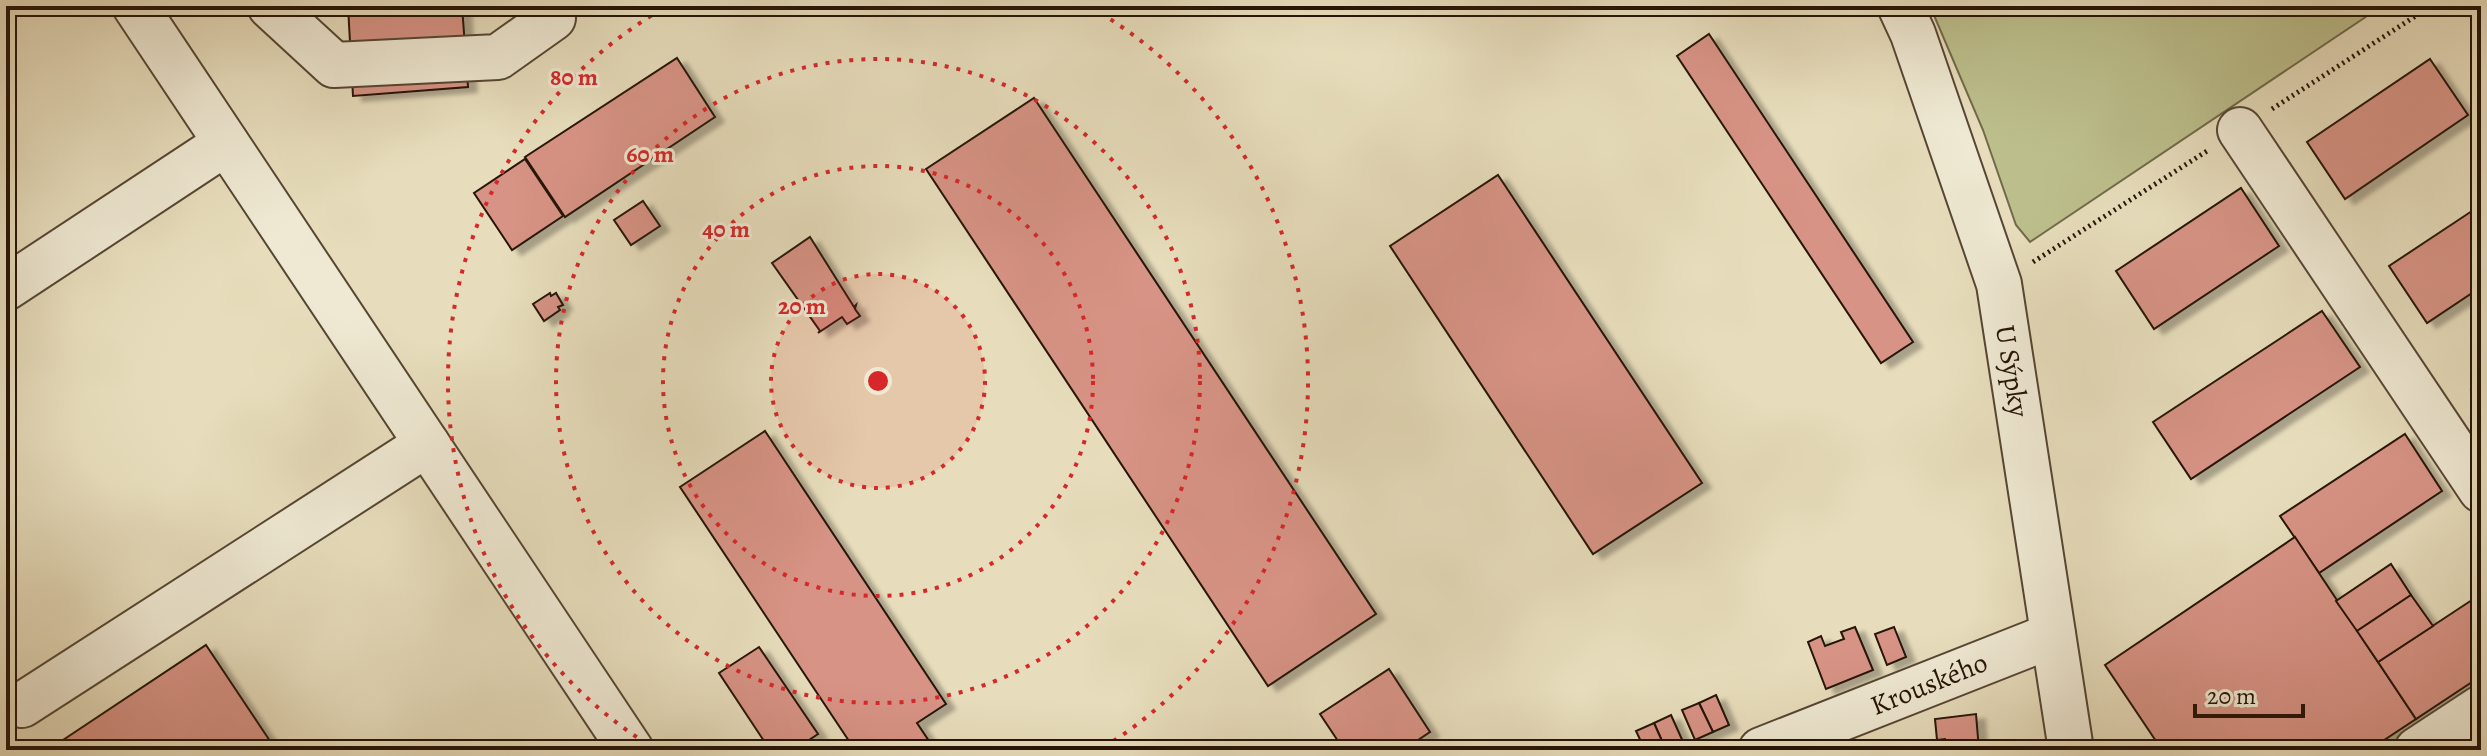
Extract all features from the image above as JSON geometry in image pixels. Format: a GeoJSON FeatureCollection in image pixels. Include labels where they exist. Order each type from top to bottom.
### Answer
{"type":"FeatureCollection","features":[{"type":"Feature","properties":{"kind":"street"},"geometry":{"type":"LineString","coordinates":[[135,6],[631,750]]}},
{"type":"Feature","properties":{"kind":"street"},"geometry":{"type":"LineString","coordinates":[[270,6],[334,65],[498,57],[548,10]]}},
{"type":"Feature","properties":{"kind":"street","name":"U Sýpky"},"geometry":{"type":"LineString","coordinates":[[1900,6],[1913,34],[1999,284],[2071,750]]}},
{"type":"Feature","properties":{"kind":"street"},"geometry":{"type":"LineString","coordinates":[[2240,130],[2481,490]]}},
{"type":"Feature","properties":{"kind":"street"},"geometry":{"type":"LineString","coordinates":[[6,288],[226,143]]}},
{"type":"Feature","properties":{"kind":"street"},"geometry":{"type":"LineString","coordinates":[[22,705],[427,444]]}},
{"type":"Feature","properties":{"kind":"street","name":"Krouského"},"geometry":{"type":"LineString","coordinates":[[1761,750],[2053,635]]}},
{"type":"Feature","properties":{"kind":"street"},"geometry":{"type":"LineString","coordinates":[[2417,750],[2481,708]]}},
{"type":"Feature","properties":{"kind":"green space"},"geometry":{"type":"Polygon","coordinates":[[[1930,6],[2382,6],[2030,242],[2016,225],[1983,130],[1930,6]]]}},
{"type":"Feature","properties":{"kind":"building"},"geometry":{"type":"Polygon","coordinates":[[[348,6],[462,6],[468,87],[353,96],[348,6]]]}},
{"type":"Feature","properties":{"kind":"building"},"geometry":{"type":"Polygon","coordinates":[[[1709,34],[1913,342],[1881,363],[1677,56],[1709,34]]]}},
{"type":"Feature","properties":{"kind":"building"},"geometry":{"type":"Polygon","coordinates":[[[677,58],[715,117],[565,217],[525,157],[677,58]]]}},
{"type":"Feature","properties":{"kind":"building"},"geometry":{"type":"Polygon","coordinates":[[[2430,59],[2468,115],[2345,199],[2307,142],[2430,59]]]}},
{"type":"Feature","properties":{"kind":"building"},"geometry":{"type":"Polygon","coordinates":[[[1034,98],[1376,614],[1268,686],[926,169],[1034,98]]]}},
{"type":"Feature","properties":{"kind":"building"},"geometry":{"type":"Polygon","coordinates":[[[525,159],[563,216],[512,250],[474,193],[525,159]]]}},
{"type":"Feature","properties":{"kind":"building"},"geometry":{"type":"Polygon","coordinates":[[[1498,175],[1702,483],[1593,554],[1390,246],[1498,175]]]}},
{"type":"Feature","properties":{"kind":"building"},"geometry":{"type":"Polygon","coordinates":[[[2241,188],[2279,246],[2154,329],[2116,271],[2241,188]]]}},
{"type":"Feature","properties":{"kind":"building"},"geometry":{"type":"Polygon","coordinates":[[[643,201],[660,226],[631,245],[614,220],[643,201]]]}},
{"type":"Feature","properties":{"kind":"building"},"geometry":{"type":"Polygon","coordinates":[[[2481,205],[2481,287],[2427,323],[2389,266],[2481,205]]]}},
{"type":"Feature","properties":{"kind":"building"},"geometry":{"type":"Polygon","coordinates":[[[810,237],[854,307],[856,305],[860,316],[847,324],[842,317],[818,333],[820,331],[772,263],[810,237]]]}},
{"type":"Feature","properties":{"kind":"building"},"geometry":{"type":"Polygon","coordinates":[[[550,293],[551,296],[556,293],[563,305],[544,321],[533,304],[550,293]]]}},
{"type":"Feature","properties":{"kind":"building"},"geometry":{"type":"Polygon","coordinates":[[[2322,311],[2360,367],[2191,479],[2153,422],[2322,311]]]}},
{"type":"Feature","properties":{"kind":"building"},"geometry":{"type":"Polygon","coordinates":[[[2481,383],[2481,405],[2471,390],[2481,383]]]}},
{"type":"Feature","properties":{"kind":"building"},"geometry":{"type":"Polygon","coordinates":[[[765,431],[946,704],[917,723],[935,750],[855,750],[680,487],[765,431]]]}},
{"type":"Feature","properties":{"kind":"building"},"geometry":{"type":"Polygon","coordinates":[[[2405,434],[2442,491],[2319,573],[2280,516],[2405,434]]]}},
{"type":"Feature","properties":{"kind":"building"},"geometry":{"type":"Polygon","coordinates":[[[2295,537],[2416,719],[2369,750],[2162,750],[2105,665],[2295,537]]]}},
{"type":"Feature","properties":{"kind":"building"},"geometry":{"type":"Polygon","coordinates":[[[2391,564],[2411,595],[2357,631],[2336,601],[2391,564]]]}},
{"type":"Feature","properties":{"kind":"building"},"geometry":{"type":"Polygon","coordinates":[[[2481,594],[2481,676],[2416,719],[2378,662],[2481,594]]]}},
{"type":"Feature","properties":{"kind":"building"},"geometry":{"type":"Polygon","coordinates":[[[2411,595],[2433,626],[2378,662],[2357,631],[2411,595]]]}},
{"type":"Feature","properties":{"kind":"building"},"geometry":{"type":"Polygon","coordinates":[[[1855,627],[1873,670],[1826,689],[1808,642],[1821,636],[1825,646],[1844,639],[1841,632],[1855,627]]]}},
{"type":"Feature","properties":{"kind":"building"},"geometry":{"type":"Polygon","coordinates":[[[1894,627],[1906,657],[1887,665],[1875,634],[1894,627]]]}},
{"type":"Feature","properties":{"kind":"building"},"geometry":{"type":"Polygon","coordinates":[[[206,645],[276,750],[48,750],[206,645]]]}},
{"type":"Feature","properties":{"kind":"building"},"geometry":{"type":"Polygon","coordinates":[[[759,647],[818,734],[794,750],[770,750],[719,673],[759,647]]]}},
{"type":"Feature","properties":{"kind":"building"},"geometry":{"type":"Polygon","coordinates":[[[1389,669],[1430,732],[1403,750],[1344,750],[1320,714],[1389,669]]]}},
{"type":"Feature","properties":{"kind":"building"},"geometry":{"type":"Polygon","coordinates":[[[1716,695],[1729,725],[1713,732],[1699,703],[1716,695]]]}},
{"type":"Feature","properties":{"kind":"building"},"geometry":{"type":"Polygon","coordinates":[[[1699,703],[1713,732],[1695,740],[1682,710],[1699,703]]]}},
{"type":"Feature","properties":{"kind":"building"},"geometry":{"type":"Polygon","coordinates":[[[1976,714],[1979,750],[1947,750],[1945,739],[1937,740],[1935,719],[1976,714]]]}},
{"type":"Feature","properties":{"kind":"building"},"geometry":{"type":"Polygon","coordinates":[[[1671,715],[1684,744],[1666,750],[1654,723],[1671,715]]]}},
{"type":"Feature","properties":{"kind":"building"},"geometry":{"type":"Polygon","coordinates":[[[1654,723],[1666,750],[1645,750],[1636,731],[1654,723]]]}}]}
